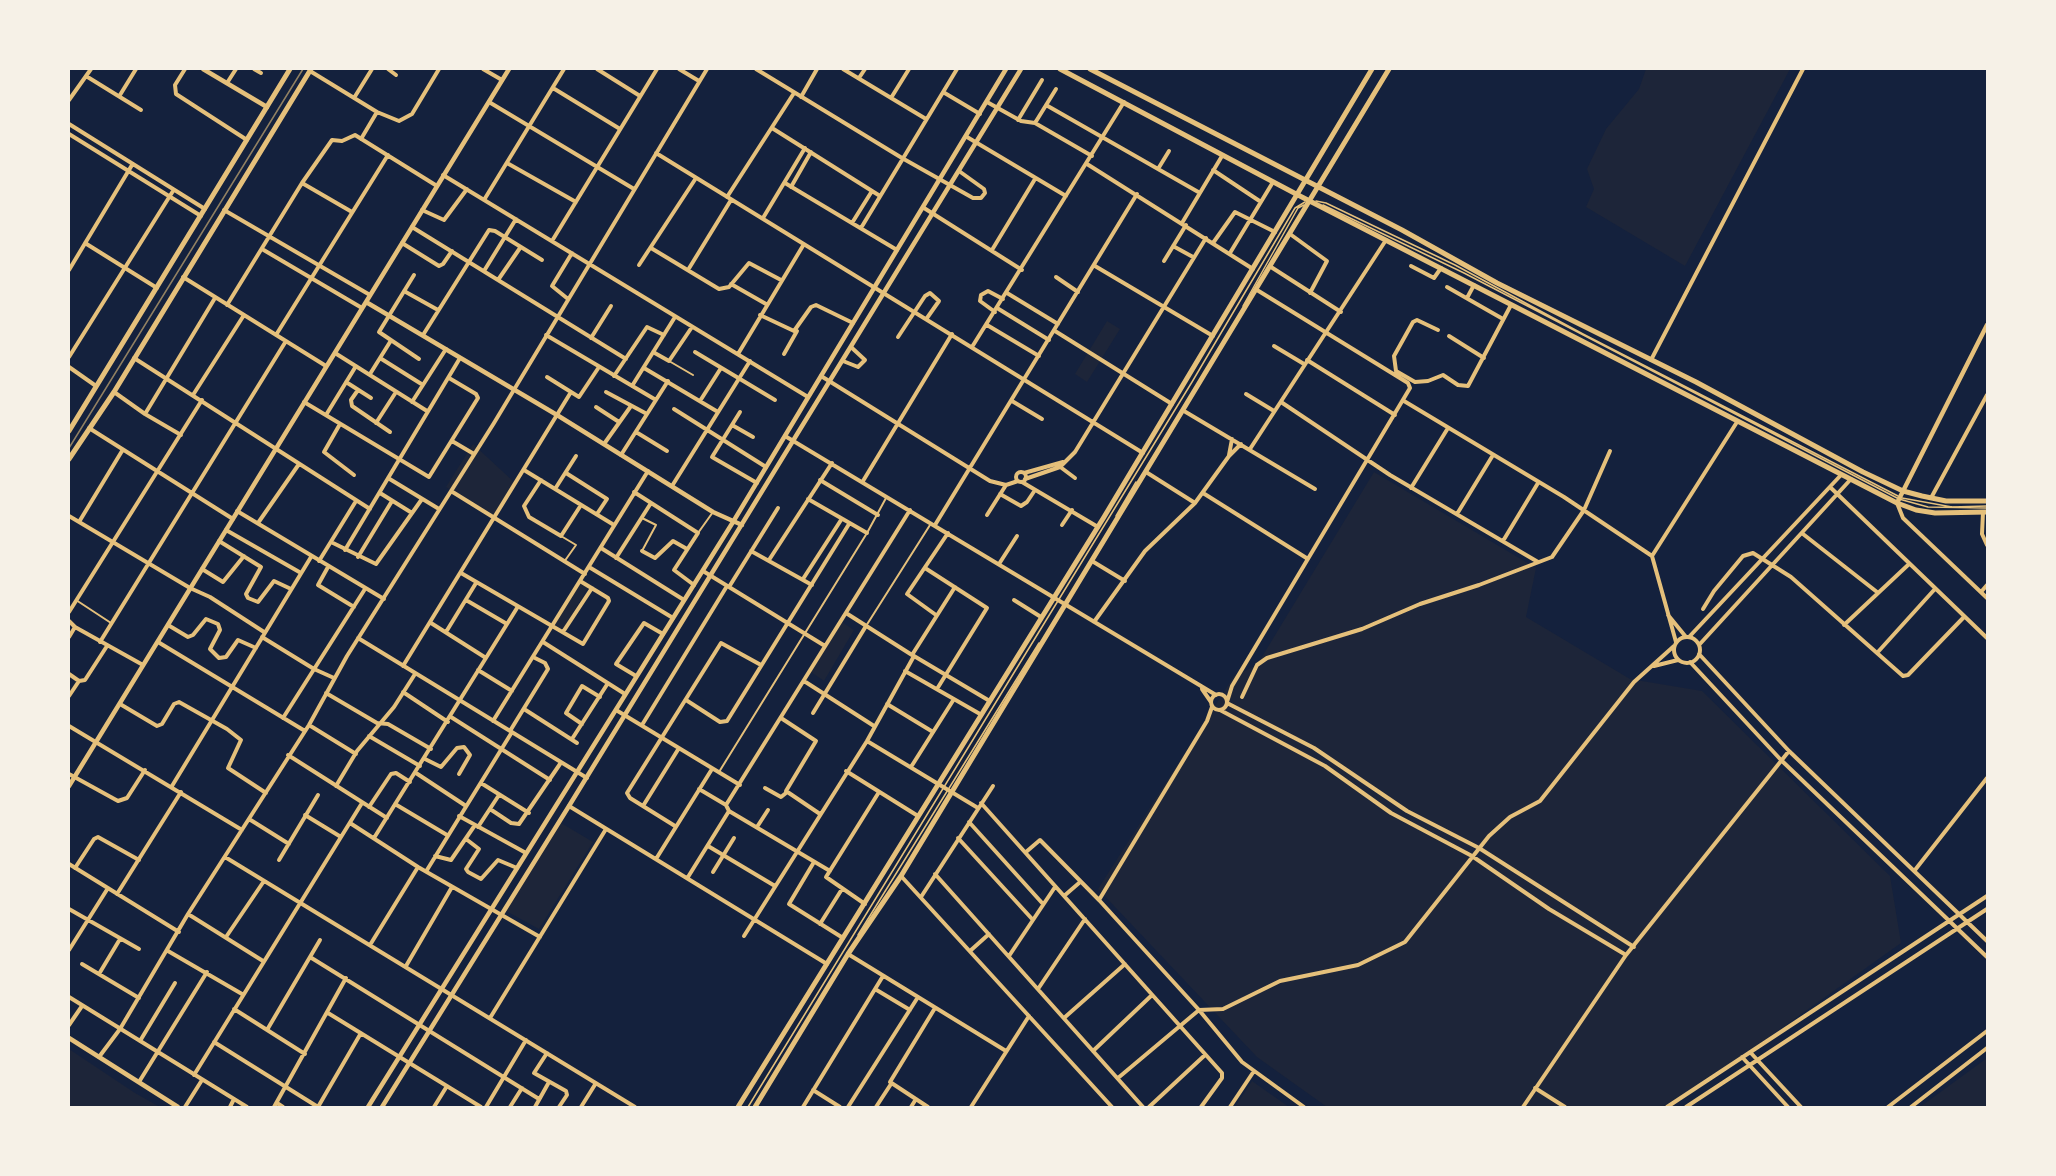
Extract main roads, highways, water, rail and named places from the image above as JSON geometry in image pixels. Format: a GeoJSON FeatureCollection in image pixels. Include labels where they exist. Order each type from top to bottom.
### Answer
{"type":"FeatureCollection","features":[{"type":"Feature","properties":{"kind":"main road"},"geometry":{"type":"LineString","coordinates":[[69,431],[290,69]]}},
{"type":"Feature","properties":{"kind":"main road"},"geometry":{"type":"LineString","coordinates":[[1060,69],[1298,195],[1309,203],[1387,239],[1841,475],[1900,498],[1931,498],[1968,502],[1986,508]]}},
{"type":"Feature","properties":{"kind":"main road"},"geometry":{"type":"LineString","coordinates":[[1090,69],[1863,472],[1916,510],[1935,513],[1986,508]]}},
{"type":"Feature","properties":{"kind":"main road"},"geometry":{"type":"LineString","coordinates":[[754,1107],[848,954],[901,876],[988,700],[1041,617],[1056,598],[1372,69]]}},
{"type":"Feature","properties":{"kind":"main road"},"geometry":{"type":"LineString","coordinates":[[738,1107],[918,816],[945,788],[1092,561],[1389,69]]}},
{"type":"Feature","properties":{"kind":"main road"},"geometry":{"type":"LineString","coordinates":[[69,459],[114,392],[310,70]]}},
{"type":"Feature","properties":{"kind":"tram line"},"geometry":{"type":"LineString","coordinates":[[69,448],[303,69]]}}]}
